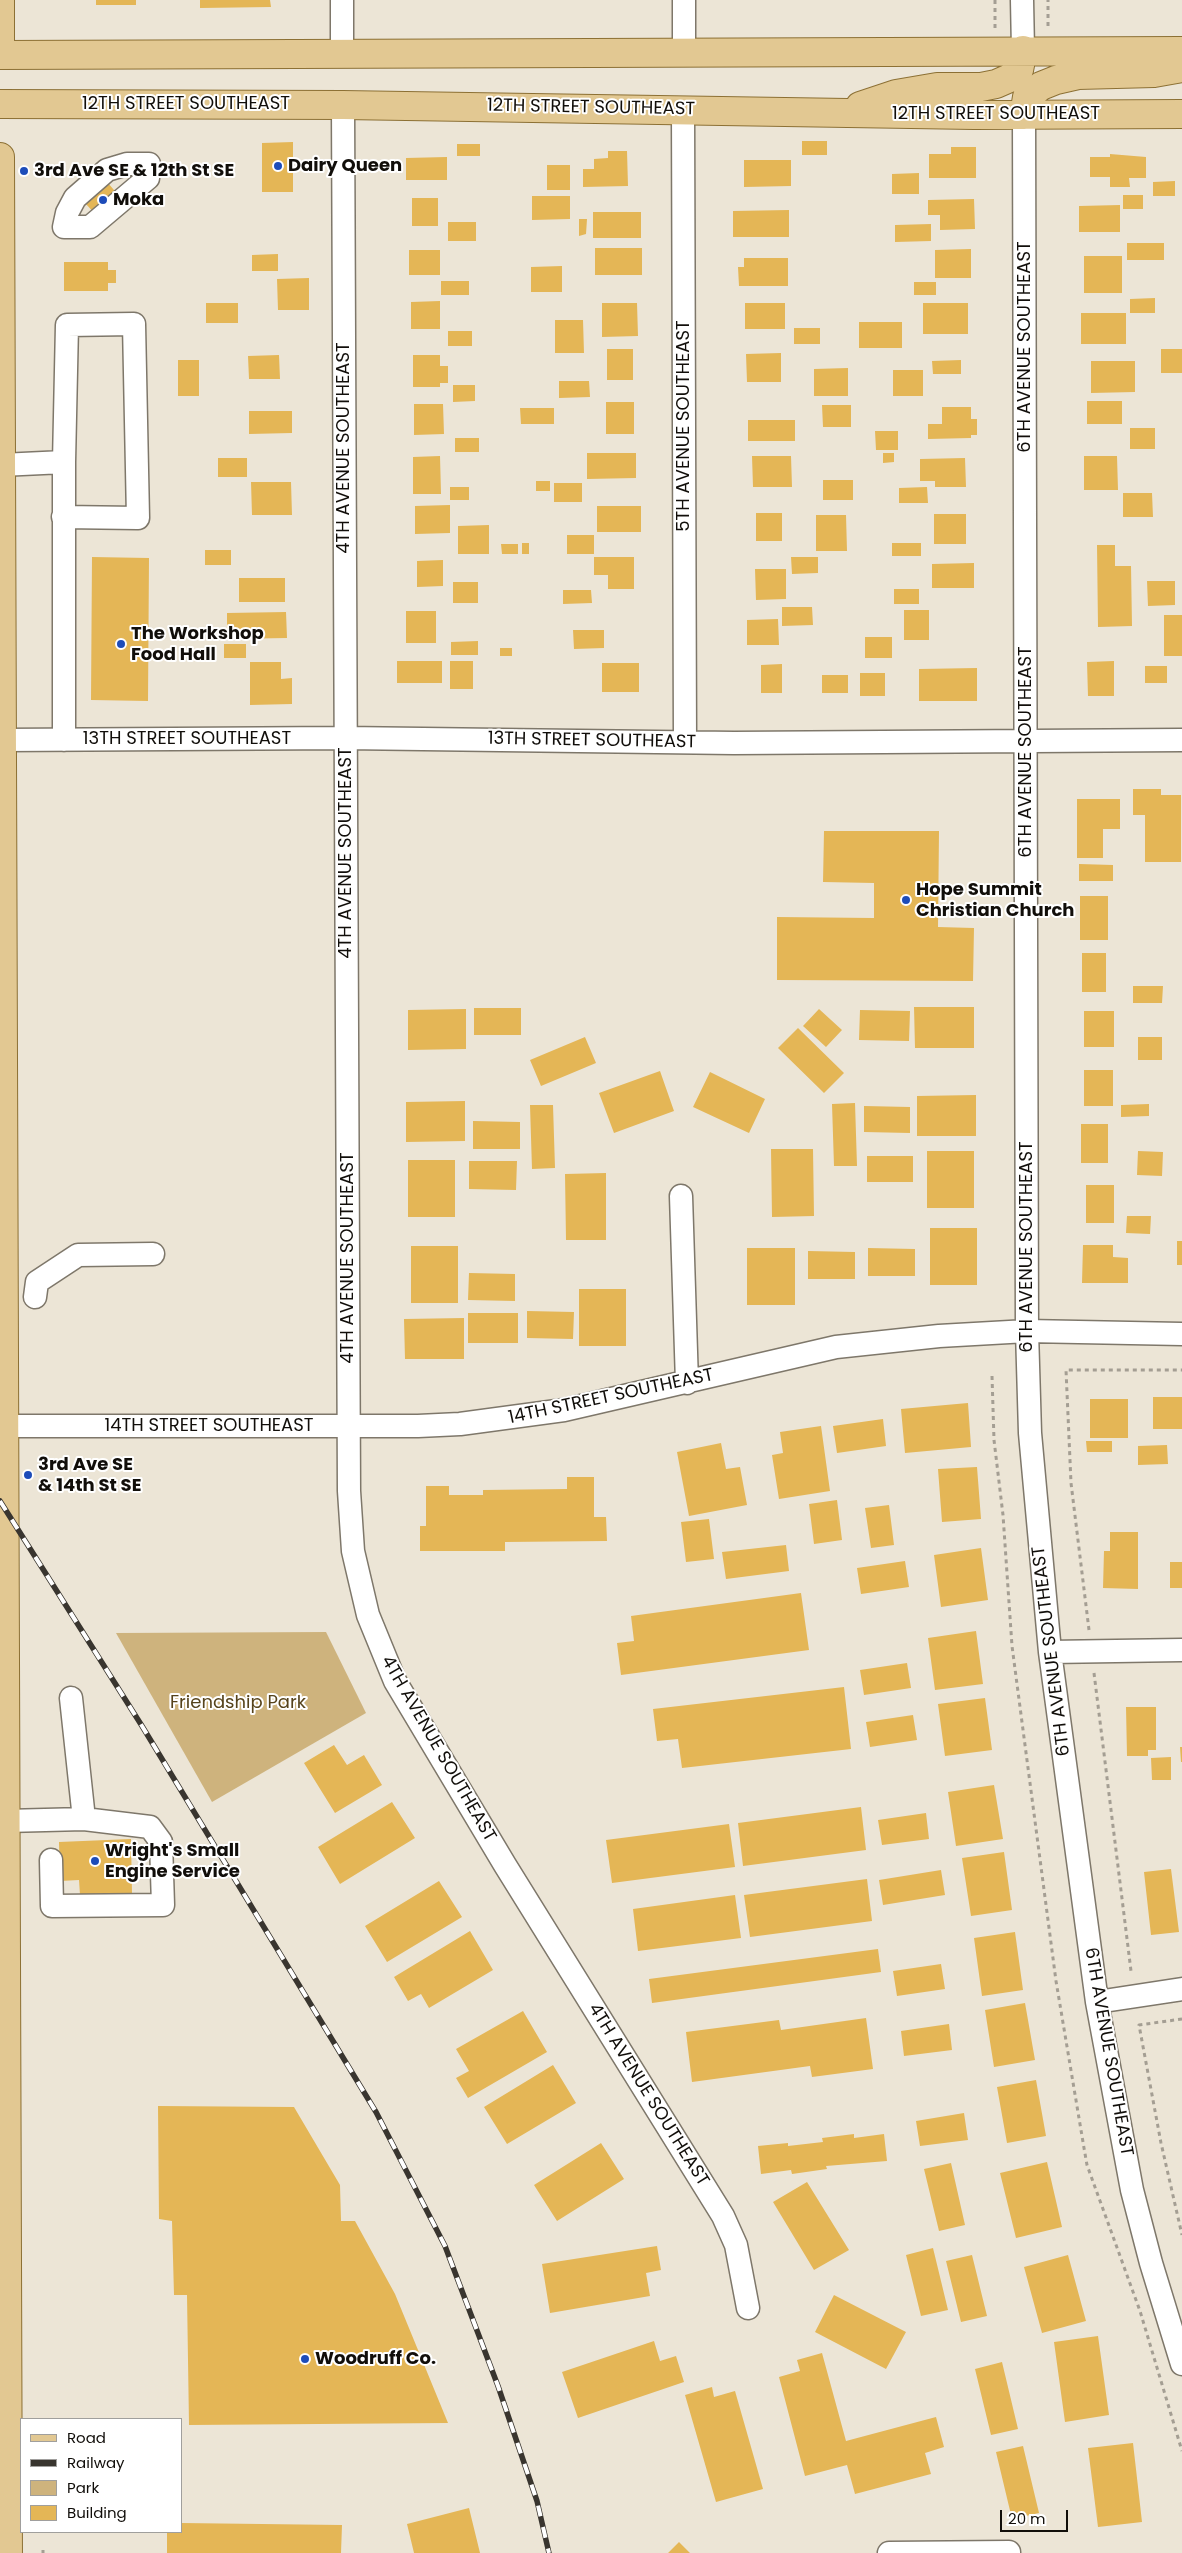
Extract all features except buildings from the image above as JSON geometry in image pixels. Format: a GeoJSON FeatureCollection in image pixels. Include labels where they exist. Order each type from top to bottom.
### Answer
{"type":"FeatureCollection","features":[{"type":"Feature","properties":{"kind":"main road"},"geometry":{"type":"LineString","coordinates":[[0,0],[0,50]]}},
{"type":"Feature","properties":{"kind":"main road"},"geometry":{"type":"LineString","coordinates":[[0,55],[684,54],[1023,50],[1182,51]]}},
{"type":"Feature","properties":{"kind":"main road"},"geometry":{"type":"LineString","coordinates":[[840,113],[896,94],[929,88],[996,84],[1012,77],[1019,70],[1023,50]]}},
{"type":"Feature","properties":{"kind":"main road"},"geometry":{"type":"LineString","coordinates":[[1024,115],[1027,97],[1041,86],[1056,80],[1078,76],[1154,73],[1182,68]]}},
{"type":"Feature","properties":{"kind":"main road","name":"12TH STREET SOUTHEAST"},"geometry":{"type":"LineString","coordinates":[[0,104],[343,105],[1024,115],[1182,114]]}},
{"type":"Feature","properties":{"kind":"main road"},"geometry":{"type":"LineString","coordinates":[[0,157],[6,1426],[6,1821],[3,1861],[3,2212],[8,2553]]}},
{"type":"Feature","properties":{"kind":"street"},"geometry":{"type":"LineString","coordinates":[[342,0],[342,55]]}},
{"type":"Feature","properties":{"kind":"street"},"geometry":{"type":"LineString","coordinates":[[684,0],[684,54]]}},
{"type":"Feature","properties":{"kind":"street"},"geometry":{"type":"LineString","coordinates":[[1022,0],[1023,50]]}},
{"type":"Feature","properties":{"kind":"street","name":"4TH AVENUE SOUTHEAST"},"geometry":{"type":"LineString","coordinates":[[343,105],[349,1491],[353,1551],[368,1615],[389,1667],[413,1712],[505,1865],[723,2216],[736,2245],[748,2308]]}},
{"type":"Feature","properties":{"kind":"street","name":"5TH AVENUE SOUTHEAST"},"geometry":{"type":"LineString","coordinates":[[682,110],[685,742]]}},
{"type":"Feature","properties":{"kind":"street","name":"6TH AVENUE SOUTHEAST"},"geometry":{"type":"LineString","coordinates":[[1024,115],[1027,1331],[1030,1434],[1050,1652],[1098,2002],[1132,2190],[1151,2263],[1182,2364]]}},
{"type":"Feature","properties":{"kind":"street"},"geometry":{"type":"LineString","coordinates":[[126,164],[149,164],[148,178],[90,227],[64,227],[66,213],[75,198],[108,170],[126,164]]}},
{"type":"Feature","properties":{"kind":"street"},"geometry":{"type":"LineString","coordinates":[[63,516],[138,518],[134,324],[66,324],[63,516],[64,740]]}},
{"type":"Feature","properties":{"kind":"street"},"geometry":{"type":"LineString","coordinates":[[1,465],[64,462]]}},
{"type":"Feature","properties":{"kind":"street","name":"13TH STREET SOUTHEAST"},"geometry":{"type":"LineString","coordinates":[[2,740],[345,738],[685,742],[1182,740]]}},
{"type":"Feature","properties":{"kind":"street"},"geometry":{"type":"LineString","coordinates":[[681,1196],[687,1383]]}},
{"type":"Feature","properties":{"kind":"street"},"geometry":{"type":"LineString","coordinates":[[35,1297],[36,1282],[78,1255],[153,1254]]}},
{"type":"Feature","properties":{"kind":"street","name":"14TH STREET SOUTHEAST"},"geometry":{"type":"LineString","coordinates":[[6,1426],[418,1426],[520,1418],[564,1410],[836,1347],[939,1336],[1027,1331],[1182,1334]]}},
{"type":"Feature","properties":{"kind":"street"},"geometry":{"type":"LineString","coordinates":[[1050,1652],[1182,1650]]}},
{"type":"Feature","properties":{"kind":"street"},"geometry":{"type":"LineString","coordinates":[[71,1698],[84,1819]]}},
{"type":"Feature","properties":{"kind":"street"},"geometry":{"type":"LineString","coordinates":[[6,1821],[84,1819],[150,1827],[161,1842],[163,1905],[52,1906],[51,1860]]}},
{"type":"Feature","properties":{"kind":"street"},"geometry":{"type":"LineString","coordinates":[[1098,2002],[1182,1989]]}},
{"type":"Feature","properties":{"kind":"street"},"geometry":{"type":"LineString","coordinates":[[889,2553],[1009,2552]]}},
{"type":"Feature","properties":{"kind":"path"},"geometry":{"type":"LineString","coordinates":[[994,0],[995,29]]}},
{"type":"Feature","properties":{"kind":"path"},"geometry":{"type":"LineString","coordinates":[[1048,0],[1048,27]]}},
{"type":"Feature","properties":{"kind":"path"},"geometry":{"type":"LineString","coordinates":[[1087,1620],[1071,1483],[1066,1370],[1182,1370]]}},
{"type":"Feature","properties":{"kind":"path"},"geometry":{"type":"LineString","coordinates":[[992,1376],[994,1440],[1003,1520],[1012,1646],[1056,1981],[1087,2165],[1140,2311],[1182,2451]]}},
{"type":"Feature","properties":{"kind":"path"},"geometry":{"type":"LineString","coordinates":[[1095,1678],[1130,1971]]}},
{"type":"Feature","properties":{"kind":"path"},"geometry":{"type":"LineString","coordinates":[[1182,2019],[1139,2025],[1182,2235]]}},
{"type":"Feature","properties":{"kind":"green space","name":"Friendship Park"},"geometry":{"type":"Polygon","coordinates":[[[326,1632],[366,1713],[212,1802],[116,1633],[326,1632]]]}},
{"type":"Feature","properties":{"kind":"railway"},"geometry":{"type":"LineString","coordinates":[[0,1501],[142,1726],[376,2112],[445,2246],[498,2386],[537,2501],[549,2553]]}},
{"type":"Feature","properties":{"kind":"place","name":"Dairy Queen"},"geometry":{"type":"Point","coordinates":[278,166]}},
{"type":"Feature","properties":{"kind":"place","name":"3rd Ave SE & 12th St SE"},"geometry":{"type":"Point","coordinates":[24,171]}},
{"type":"Feature","properties":{"kind":"place","name":"Moka"},"geometry":{"type":"Point","coordinates":[103,200]}},
{"type":"Feature","properties":{"kind":"place","name":"The Workshop Food Hall"},"geometry":{"type":"Point","coordinates":[121,644]}},
{"type":"Feature","properties":{"kind":"place","name":"Hope Summit Christian Church"},"geometry":{"type":"Point","coordinates":[906,900]}},
{"type":"Feature","properties":{"kind":"place","name":"3rd Ave SE & 14th St SE"},"geometry":{"type":"Point","coordinates":[28,1475]}},
{"type":"Feature","properties":{"kind":"place","name":"Wright's Small Engine Service"},"geometry":{"type":"Point","coordinates":[95,1861]}},
{"type":"Feature","properties":{"kind":"place","name":"Woodruff Co."},"geometry":{"type":"Point","coordinates":[305,2359]}}]}
